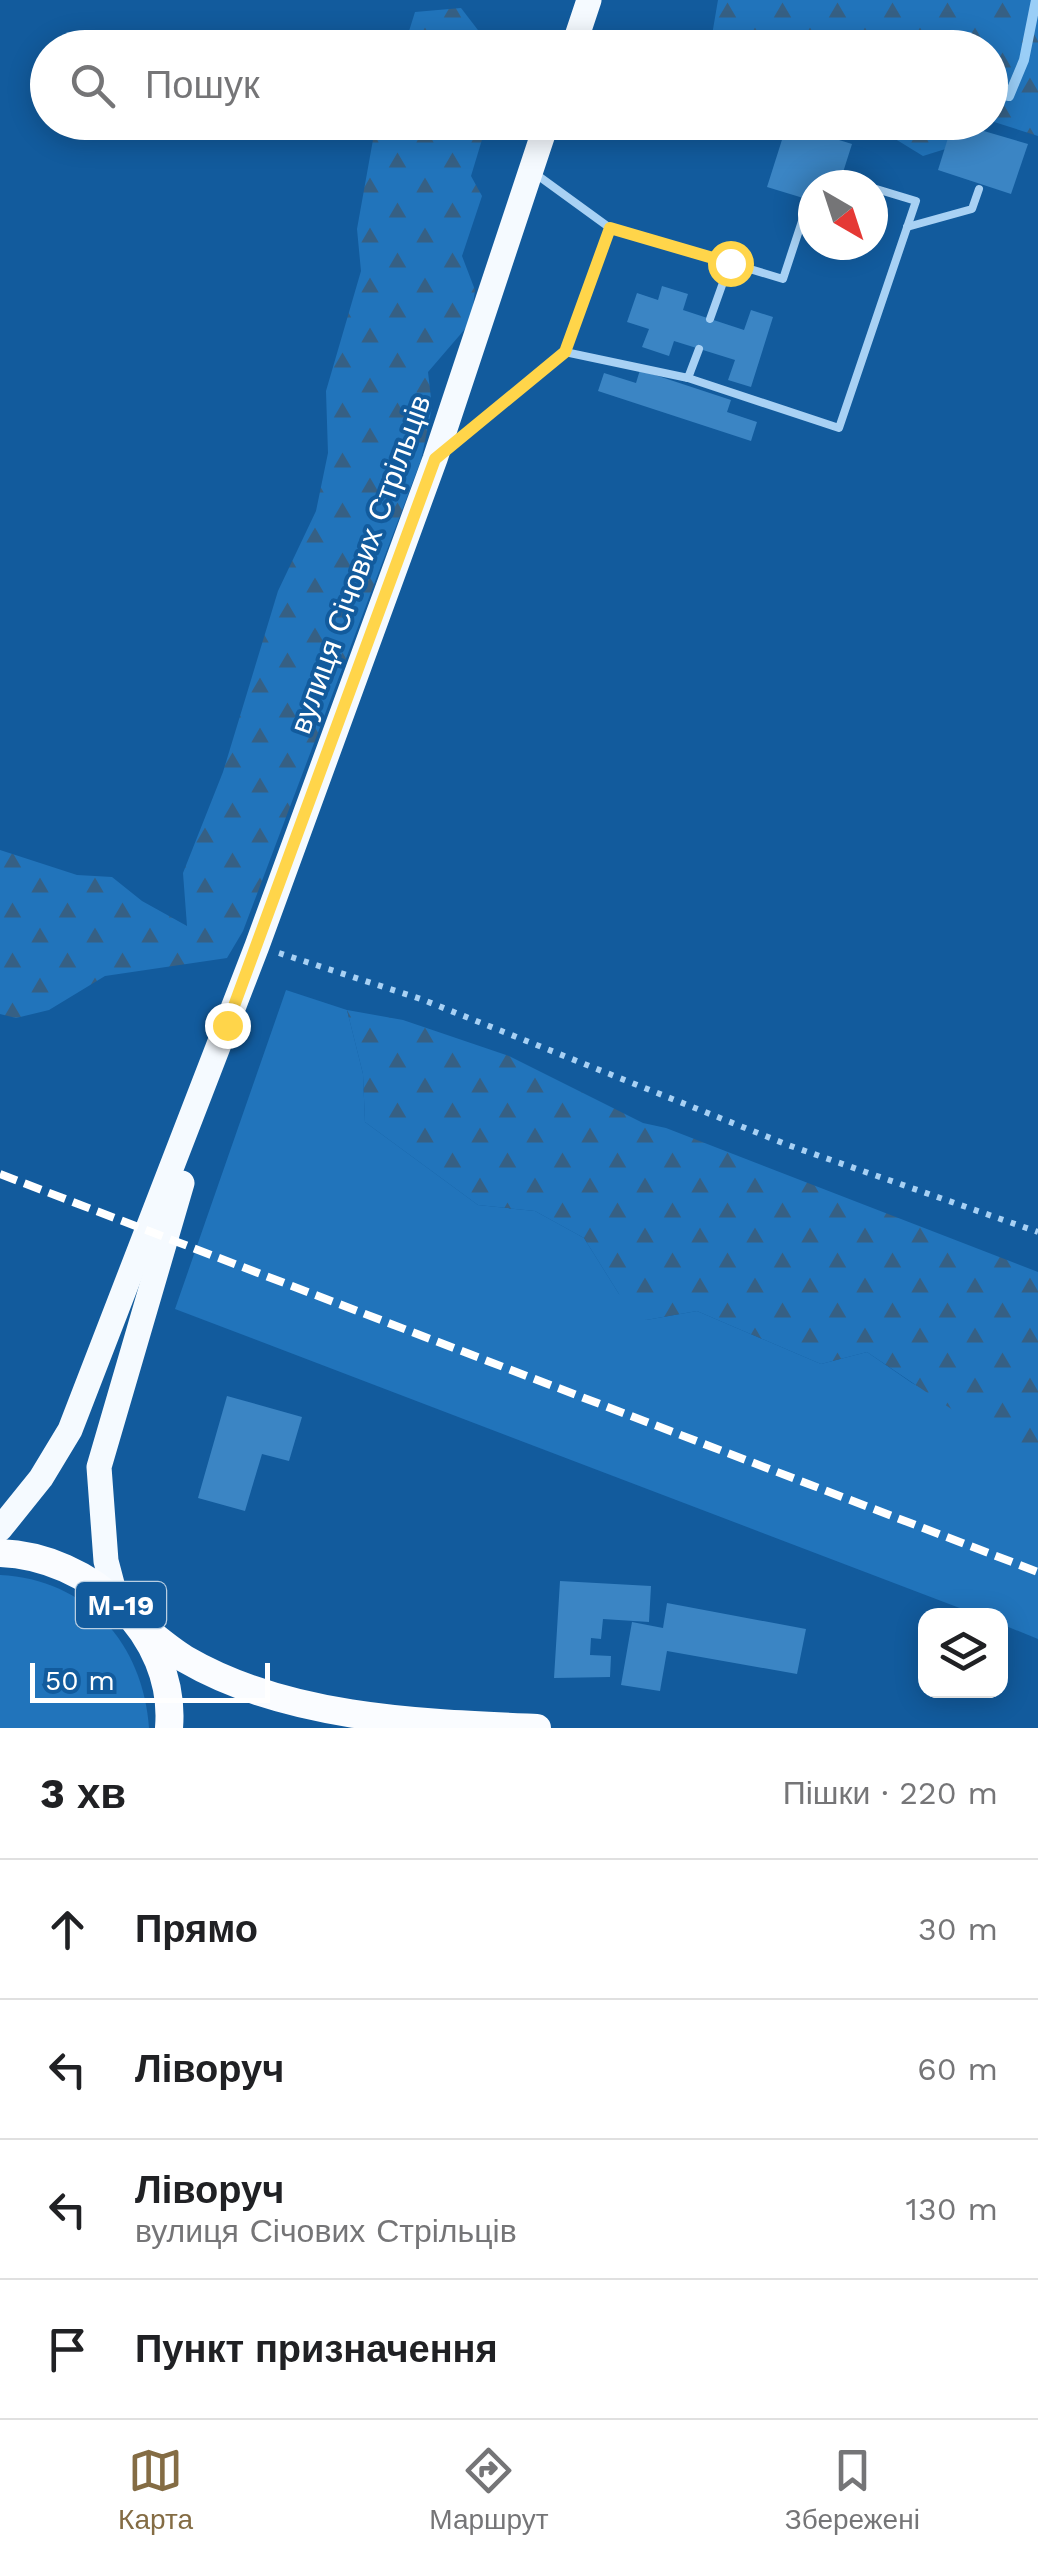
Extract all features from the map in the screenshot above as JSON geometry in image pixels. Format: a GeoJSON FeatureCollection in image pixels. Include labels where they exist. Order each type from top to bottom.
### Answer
{"type":"FeatureCollection","features":[{"type":"Feature","properties":{"kind":"highway","name":"М-19"},"geometry":{"type":"LineString","coordinates":[[0,1553],[24,1554],[76,1571],[116,1599],[136,1622],[184,1658],[209,1671],[298,1702],[448,1724],[537,1728]]}},
{"type":"Feature","properties":{"kind":"highway","name":"М-19"},"geometry":{"type":"LineString","coordinates":[[136,1622],[159,1664],[169,1728]]}},
{"type":"Feature","properties":{"kind":"highway","name":"М-19"},"geometry":{"type":"LineString","coordinates":[[416,1728],[448,1724]]}},
{"type":"Feature","properties":{"kind":"main road"},"geometry":{"type":"LineString","coordinates":[[578,30],[589,0]]}},
{"type":"Feature","properties":{"kind":"main road","name":"вулиця Січових Стрільців"},"geometry":{"type":"LineString","coordinates":[[227,1025],[435,459],[541,140]]}},
{"type":"Feature","properties":{"kind":"main road"},"geometry":{"type":"LineString","coordinates":[[0,1528],[41,1478],[70,1430],[227,1025]]}},
{"type":"Feature","properties":{"kind":"main road"},"geometry":{"type":"LineString","coordinates":[[116,1599],[106,1560],[100,1467],[227,1025]]}},
{"type":"Feature","properties":{"kind":"lane"},"geometry":{"type":"LineString","coordinates":[[531,170],[610,228],[783,279],[798,233]]}},
{"type":"Feature","properties":{"kind":"lane"},"geometry":{"type":"LineString","coordinates":[[907,227],[972,209],[979,189]]}},
{"type":"Feature","properties":{"kind":"lane"},"geometry":{"type":"LineString","coordinates":[[565,352],[688,378],[840,428],[916,202],[888,193]]}},
{"type":"Feature","properties":{"kind":"lane"},"geometry":{"type":"LineString","coordinates":[[435,459],[565,352],[610,228]]}},
{"type":"Feature","properties":{"kind":"lane"},"geometry":{"type":"LineString","coordinates":[[710,319],[730,263]]}},
{"type":"Feature","properties":{"kind":"lane"},"geometry":{"type":"LineString","coordinates":[[688,378],[699,349]]}},
{"type":"Feature","properties":{"kind":"path"},"geometry":{"type":"LineString","coordinates":[[257,946],[421,998],[788,1146],[1038,1232]]}},
{"type":"Feature","properties":{"kind":"green space"},"geometry":{"type":"Polygon","coordinates":[[[718,0],[1038,0],[1038,136],[1008,126],[1008,30],[713,30],[718,0]]]}},
{"type":"Feature","properties":{"kind":"green space"},"geometry":{"type":"Polygon","coordinates":[[[461,8],[478,30],[409,30],[415,12],[461,8]]]}},
{"type":"Feature","properties":{"kind":"green space"},"geometry":{"type":"Polygon","coordinates":[[[373,140],[482,140],[471,176],[482,196],[462,256],[475,290],[471,322],[428,372],[432,407],[421,460],[243,931],[227,958],[105,976],[49,1010],[16,1018],[0,1014],[0,850],[77,875],[112,877],[142,901],[187,926],[183,873],[223,772],[278,591],[316,511],[328,453],[326,391],[361,271],[357,229],[373,140]]]}},
{"type":"Feature","properties":{"kind":"green space"},"geometry":{"type":"Polygon","coordinates":[[[897,140],[957,140],[955,146],[923,156],[897,140]]]}},
{"type":"Feature","properties":{"kind":"green space"},"geometry":{"type":"Polygon","coordinates":[[[286,990],[347,1010],[363,1074],[365,1122],[478,1205],[535,1211],[584,1238],[619,1294],[646,1320],[697,1311],[821,1364],[867,1352],[912,1383],[1038,1450],[1038,1639],[1008,1627],[1008,1608],[960,1608],[175,1309],[286,990]]]}},
{"type":"Feature","properties":{"kind":"green space"},"geometry":{"type":"Polygon","coordinates":[[[347,1010],[403,1020],[509,1056],[643,1123],[666,1128],[1038,1272],[1038,1451],[975,1425],[867,1352],[821,1364],[697,1311],[646,1320],[625,1313],[619,1294],[584,1238],[535,1211],[478,1205],[365,1122],[363,1074],[347,1010]]]}},
{"type":"Feature","properties":{"kind":"green space"},"geometry":{"type":"Polygon","coordinates":[[[0,1575],[31,1579],[59,1589],[84,1603],[105,1622],[135,1669],[149,1728],[0,1728],[0,1575]]]}},
{"type":"Feature","properties":{"kind":"building"},"geometry":{"type":"Polygon","coordinates":[[[1008,138],[1028,144],[1011,194],[938,170],[947,140],[1008,138]]]}},
{"type":"Feature","properties":{"kind":"building"},"geometry":{"type":"Polygon","coordinates":[[[782,140],[839,140],[852,144],[844,170],[798,170],[798,196],[767,187],[782,140]]]}},
{"type":"Feature","properties":{"kind":"building"},"geometry":{"type":"Polygon","coordinates":[[[662,286],[688,294],[683,310],[744,330],[751,310],[773,317],[751,387],[728,380],[735,360],[674,341],[669,356],[642,347],[649,329],[627,322],[637,293],[658,300],[662,286]]]}},
{"type":"Feature","properties":{"kind":"building"},"geometry":{"type":"Polygon","coordinates":[[[640,370],[731,400],[727,412],[757,422],[751,441],[598,391],[604,373],[636,383],[640,370]]]}},
{"type":"Feature","properties":{"kind":"building"},"geometry":{"type":"Polygon","coordinates":[[[227,1396],[302,1417],[289,1461],[262,1454],[245,1511],[198,1498],[227,1396]]]}},
{"type":"Feature","properties":{"kind":"building"},"geometry":{"type":"Polygon","coordinates":[[[560,1581],[651,1586],[649,1622],[603,1619],[601,1639],[591,1638],[590,1655],[611,1656],[610,1677],[554,1678],[560,1581]]]}},
{"type":"Feature","properties":{"kind":"building"},"geometry":{"type":"Polygon","coordinates":[[[667,1603],[806,1629],[797,1674],[667,1651],[660,1691],[621,1685],[632,1622],[663,1628],[667,1603]]]}},
{"type":"Feature","properties":{"kind":"waterway"},"geometry":{"type":"LineString","coordinates":[[1008,96],[1024,60],[1036,0]]}},
{"type":"Feature","properties":{"kind":"railway"},"geometry":{"type":"LineString","coordinates":[[0,1174],[1038,1572]]}},
{"type":"Feature","properties":{"kind":"route"},"geometry":{"type":"LineString","coordinates":[[227,1025],[435,459],[565,352],[610,228],[730,263]]}}]}
